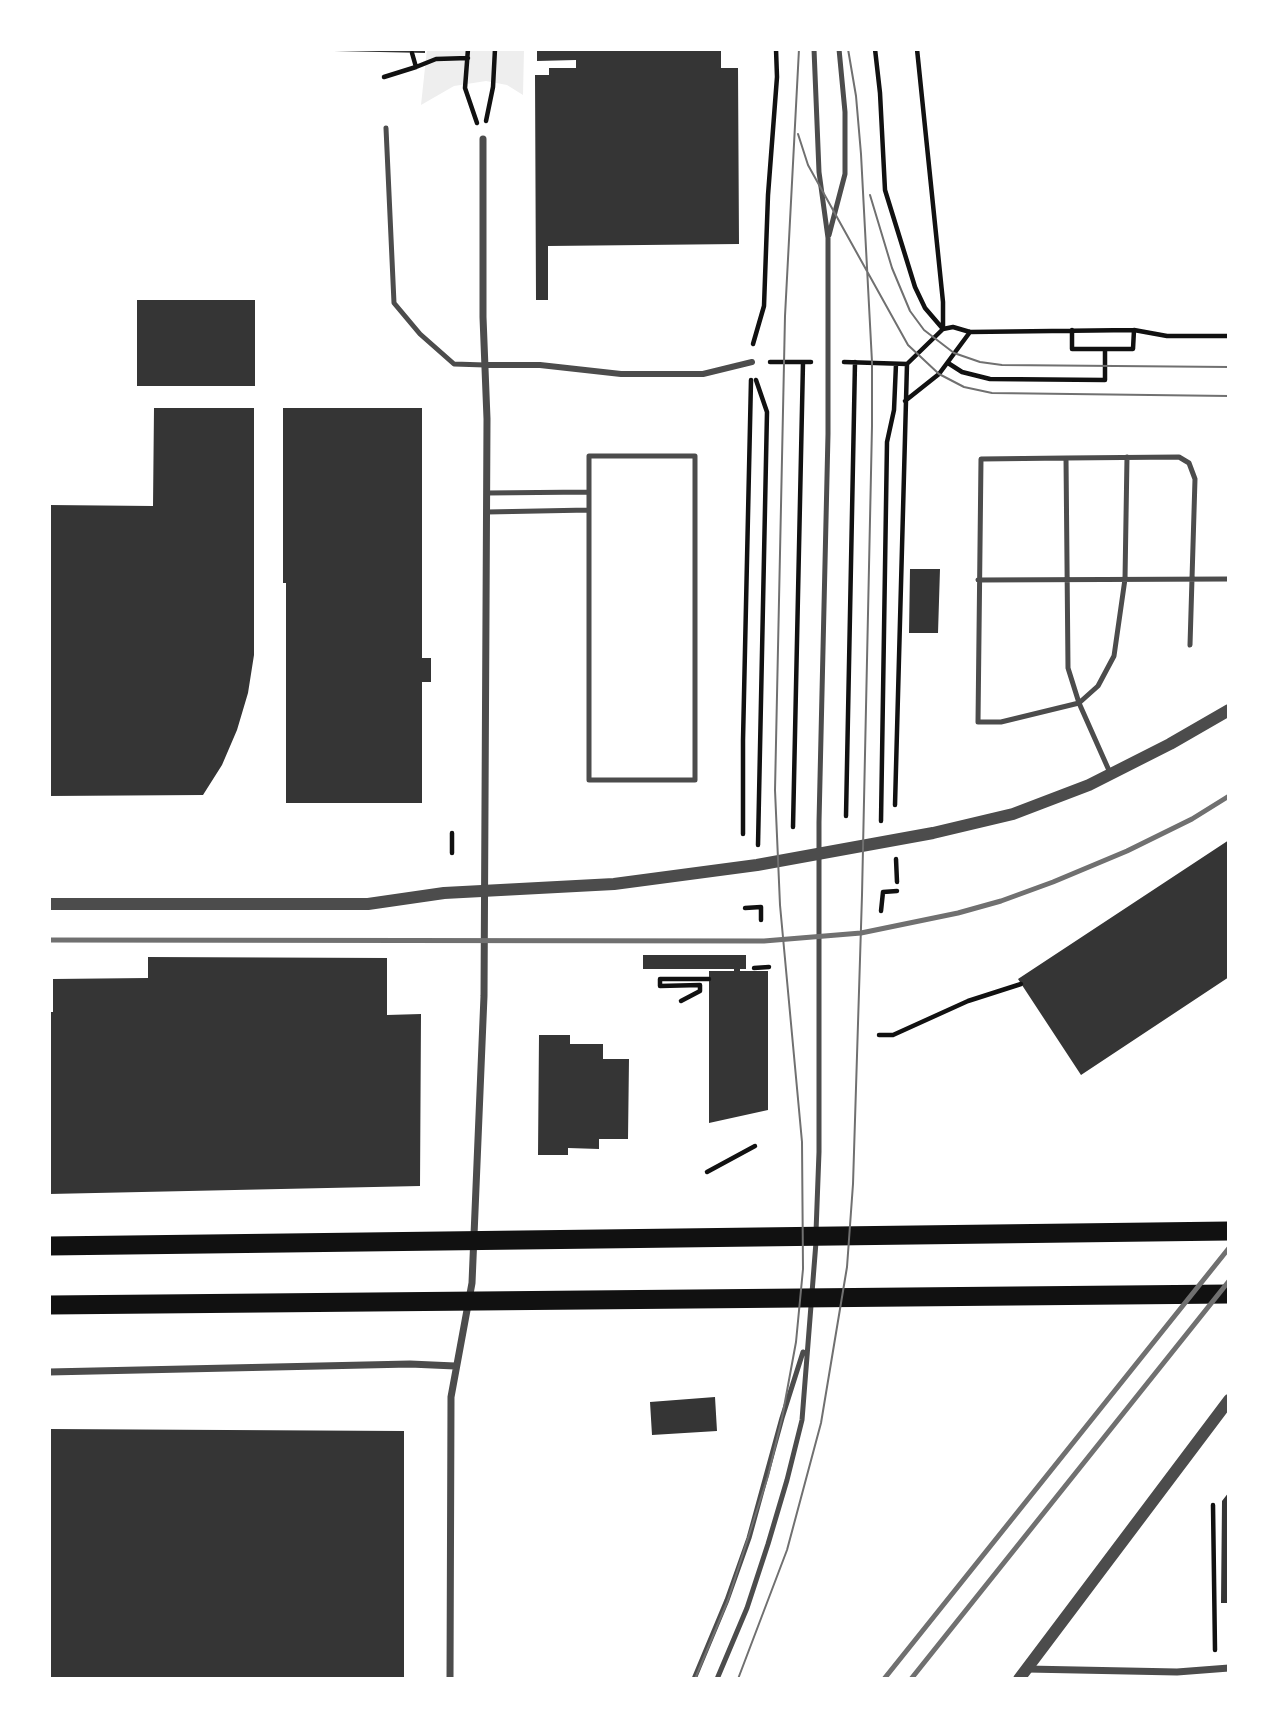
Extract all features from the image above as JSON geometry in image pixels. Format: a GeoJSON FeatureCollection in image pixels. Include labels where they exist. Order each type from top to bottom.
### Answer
{"type":"FeatureCollection","features":[{"type":"Feature","properties":{"kind":"highway"},"geometry":{"type":"LineString","coordinates":[[49,1246],[1229,1231]]}},
{"type":"Feature","properties":{"kind":"highway"},"geometry":{"type":"LineString","coordinates":[[49,1305],[1229,1294]]}},
{"type":"Feature","properties":{"kind":"street"},"geometry":{"type":"LineString","coordinates":[[450,1679],[451,1397],[470,1295],[475,1245],[483,1009],[487,493],[483,139]]}},
{"type":"Feature","properties":{"kind":"street"},"geometry":{"type":"LineString","coordinates":[[485,365],[540,365],[621,374],[703,374],[752,362]]}},
{"type":"Feature","properties":{"kind":"street"},"geometry":{"type":"LineString","coordinates":[[49,904],[368,904],[444,893],[627,883],[819,855],[1013,814],[1111,775],[1229,710]]}},
{"type":"Feature","properties":{"kind":"street"},"geometry":{"type":"LineString","coordinates":[[49,1372],[410,1364],[455,1366]]}},
{"type":"Feature","properties":{"kind":"street"},"geometry":{"type":"LineString","coordinates":[[1023,1674],[1229,1400]]}},
{"type":"Feature","properties":{"kind":"street"},"geometry":{"type":"LineString","coordinates":[[1023,1674],[1177,1675],[1229,1668]]}},
{"type":"Feature","properties":{"kind":"lane"},"geometry":{"type":"LineString","coordinates":[[717,1679],[747,1608],[787,1480],[802,1420],[806,1342],[815,1271],[819,1152],[819,855],[828,434],[828,238],[819,173],[814,49]]}},
{"type":"Feature","properties":{"kind":"lane"},"geometry":{"type":"LineString","coordinates":[[828,238],[845,174],[845,113],[839,49]]}},
{"type":"Feature","properties":{"kind":"lane"},"geometry":{"type":"LineString","coordinates":[[386,128],[394,303],[420,334],[454,364],[485,365]]}},
{"type":"Feature","properties":{"kind":"lane"},"geometry":{"type":"LineString","coordinates":[[589,457],[695,457],[695,780],[589,780],[589,510],[589,457]]}},
{"type":"Feature","properties":{"kind":"lane"},"geometry":{"type":"LineString","coordinates":[[1127,457],[1125,579],[1114,656],[1098,686],[1079,702],[1001,722],[978,722],[981,459],[1127,457],[1179,457],[1189,463],[1195,479],[1190,645]]}},
{"type":"Feature","properties":{"kind":"lane"},"geometry":{"type":"LineString","coordinates":[[1066,458],[1068,668],[1079,702],[1111,775]]}},
{"type":"Feature","properties":{"kind":"lane"},"geometry":{"type":"LineString","coordinates":[[487,493],[589,492]]}},
{"type":"Feature","properties":{"kind":"lane"},"geometry":{"type":"LineString","coordinates":[[487,512],[589,510]]}},
{"type":"Feature","properties":{"kind":"lane"},"geometry":{"type":"LineString","coordinates":[[978,580],[1229,579]]}},
{"type":"Feature","properties":{"kind":"lane"},"geometry":{"type":"LineString","coordinates":[[694,1679],[749,1538],[806,1342]]}},
{"type":"Feature","properties":{"kind":"path"},"geometry":{"type":"LineString","coordinates":[[468,49],[465,88],[483,139]]}},
{"type":"Feature","properties":{"kind":"path"},"geometry":{"type":"LineString","coordinates":[[483,139],[493,87],[495,49]]}},
{"type":"Feature","properties":{"kind":"path"},"geometry":{"type":"LineString","coordinates":[[743,834],[752,362],[753,345],[764,306],[768,195],[777,77],[776,49]]}},
{"type":"Feature","properties":{"kind":"path"},"geometry":{"type":"LineString","coordinates":[[875,49],[885,190],[915,287],[925,308],[943,329]]}},
{"type":"Feature","properties":{"kind":"path"},"geometry":{"type":"LineString","coordinates":[[918,49],[943,302],[943,329]]}},
{"type":"Feature","properties":{"kind":"path"},"geometry":{"type":"LineString","coordinates":[[412,53],[416,67]]}},
{"type":"Feature","properties":{"kind":"path"},"geometry":{"type":"LineString","coordinates":[[384,77],[436,59],[468,58]]}},
{"type":"Feature","properties":{"kind":"path"},"geometry":{"type":"LineString","coordinates":[[895,804],[907,364],[943,329],[953,327],[970,332],[1133,330],[1167,336],[1229,336]]}},
{"type":"Feature","properties":{"kind":"path"},"geometry":{"type":"LineString","coordinates":[[1072,330],[1072,349],[1133,349],[1133,330]]}},
{"type":"Feature","properties":{"kind":"path"},"geometry":{"type":"LineString","coordinates":[[905,401],[930,384],[970,332]]}},
{"type":"Feature","properties":{"kind":"path"},"geometry":{"type":"LineString","coordinates":[[948,363],[962,372],[990,379],[1105,380],[1105,349]]}},
{"type":"Feature","properties":{"kind":"path"},"geometry":{"type":"LineString","coordinates":[[752,362],[767,412],[757,865]]}},
{"type":"Feature","properties":{"kind":"path"},"geometry":{"type":"LineString","coordinates":[[793,827],[803,362]]}},
{"type":"Feature","properties":{"kind":"path"},"geometry":{"type":"LineString","coordinates":[[846,817],[855,362]]}},
{"type":"Feature","properties":{"kind":"path"},"geometry":{"type":"LineString","coordinates":[[881,843],[887,442],[894,410],[896,363]]}},
{"type":"Feature","properties":{"kind":"path"},"geometry":{"type":"LineString","coordinates":[[452,833],[452,853]]}},
{"type":"Feature","properties":{"kind":"path"},"geometry":{"type":"LineString","coordinates":[[881,911],[883,892],[897,891]]}},
{"type":"Feature","properties":{"kind":"path"},"geometry":{"type":"LineString","coordinates":[[745,908],[761,907],[761,920]]}},
{"type":"Feature","properties":{"kind":"path"},"geometry":{"type":"LineString","coordinates":[[754,968],[769,967]]}},
{"type":"Feature","properties":{"kind":"path"},"geometry":{"type":"LineString","coordinates":[[681,1001],[700,991],[700,985],[660,986],[660,979],[709,979]]}},
{"type":"Feature","properties":{"kind":"path"},"geometry":{"type":"LineString","coordinates":[[879,1035],[893,1035],[968,1001],[1021,984]]}},
{"type":"Feature","properties":{"kind":"path"},"geometry":{"type":"LineString","coordinates":[[707,1172],[755,1146]]}},
{"type":"Feature","properties":{"kind":"path"},"geometry":{"type":"LineString","coordinates":[[1213,1505],[1215,1668]]}},
{"type":"Feature","properties":{"kind":"shaded area"},"geometry":{"type":"Polygon","coordinates":[[[427,49],[524,49],[523,95],[507,85],[486,81],[454,86],[421,105],[427,49]]]}},
{"type":"Feature","properties":{"kind":"building"},"geometry":{"type":"Polygon","coordinates":[[[425,49],[425,53],[334,51],[425,49]]]}},
{"type":"Feature","properties":{"kind":"building"},"geometry":{"type":"Polygon","coordinates":[[[537,49],[721,49],[721,68],[738,68],[739,244],[548,246],[548,300],[536,300],[535,75],[549,75],[549,68],[576,68],[576,60],[537,61],[537,49]]]}},
{"type":"Feature","properties":{"kind":"building"},"geometry":{"type":"Polygon","coordinates":[[[137,300],[255,300],[255,386],[137,386],[137,300]]]}},
{"type":"Feature","properties":{"kind":"building"},"geometry":{"type":"Polygon","coordinates":[[[154,408],[254,408],[254,655],[248,693],[237,730],[222,765],[203,795],[49,796],[49,505],[153,506],[154,408]]]}},
{"type":"Feature","properties":{"kind":"building"},"geometry":{"type":"Polygon","coordinates":[[[283,408],[422,408],[422,658],[431,658],[431,682],[422,682],[422,803],[286,803],[283,408]]]}},
{"type":"Feature","properties":{"kind":"building"},"geometry":{"type":"Polygon","coordinates":[[[910,569],[940,569],[938,633],[909,633],[910,569]]]}},
{"type":"Feature","properties":{"kind":"building"},"geometry":{"type":"Polygon","coordinates":[[[1229,840],[1229,977],[1081,1075],[1018,979],[1229,840]]]}},
{"type":"Feature","properties":{"kind":"building"},"geometry":{"type":"Polygon","coordinates":[[[643,955],[746,955],[746,969],[740,971],[768,971],[768,1110],[709,1123],[709,971],[734,969],[643,969],[643,955]]]}},
{"type":"Feature","properties":{"kind":"building"},"geometry":{"type":"Polygon","coordinates":[[[148,957],[387,958],[387,1015],[421,1014],[420,1186],[49,1194],[49,1012],[53,1012],[53,979],[148,978],[148,957]]]}},
{"type":"Feature","properties":{"kind":"building"},"geometry":{"type":"Polygon","coordinates":[[[539,1035],[570,1035],[570,1044],[603,1044],[603,1059],[629,1059],[628,1139],[599,1139],[599,1149],[568,1148],[568,1155],[538,1155],[539,1035]]]}},
{"type":"Feature","properties":{"kind":"building"},"geometry":{"type":"Polygon","coordinates":[[[715,1397],[717,1431],[652,1435],[650,1402],[715,1397]]]}},
{"type":"Feature","properties":{"kind":"building"},"geometry":{"type":"Polygon","coordinates":[[[49,1429],[404,1431],[404,1679],[49,1679],[49,1429]]]}},
{"type":"Feature","properties":{"kind":"building"},"geometry":{"type":"Polygon","coordinates":[[[1229,1492],[1229,1603],[1221,1603],[1222,1501],[1229,1492]]]}},
{"type":"Feature","properties":{"kind":"tram line"},"geometry":{"type":"LineString","coordinates":[[695,1679],[728,1600],[768,1476],[796,1342],[803,1269],[802,1142],[780,905],[775,790],[785,316],[799,49]]}},
{"type":"Feature","properties":{"kind":"tram line"},"geometry":{"type":"LineString","coordinates":[[738,1679],[787,1550],[821,1423],[847,1267],[853,1184],[862,895],[872,362],[861,154],[856,96],[848,49]]}},
{"type":"Feature","properties":{"kind":"tram line"},"geometry":{"type":"LineString","coordinates":[[798,134],[808,165],[908,345],[939,374],[964,387],[992,393],[1229,396]]}},
{"type":"Feature","properties":{"kind":"tram line"},"geometry":{"type":"LineString","coordinates":[[870,195],[892,268],[910,311],[924,330],[954,353],[980,362],[1002,365],[1229,367]]}},
{"type":"Feature","properties":{"kind":"railway"},"geometry":{"type":"LineString","coordinates":[[49,940],[764,941],[861,933],[958,913],[1053,882],[1127,851],[1192,819],[1229,796]]}},
{"type":"Feature","properties":{"kind":"railway"},"geometry":{"type":"LineString","coordinates":[[884,1679],[1229,1248]]}},
{"type":"Feature","properties":{"kind":"railway"},"geometry":{"type":"LineString","coordinates":[[911,1679],[1229,1281]]}}]}
